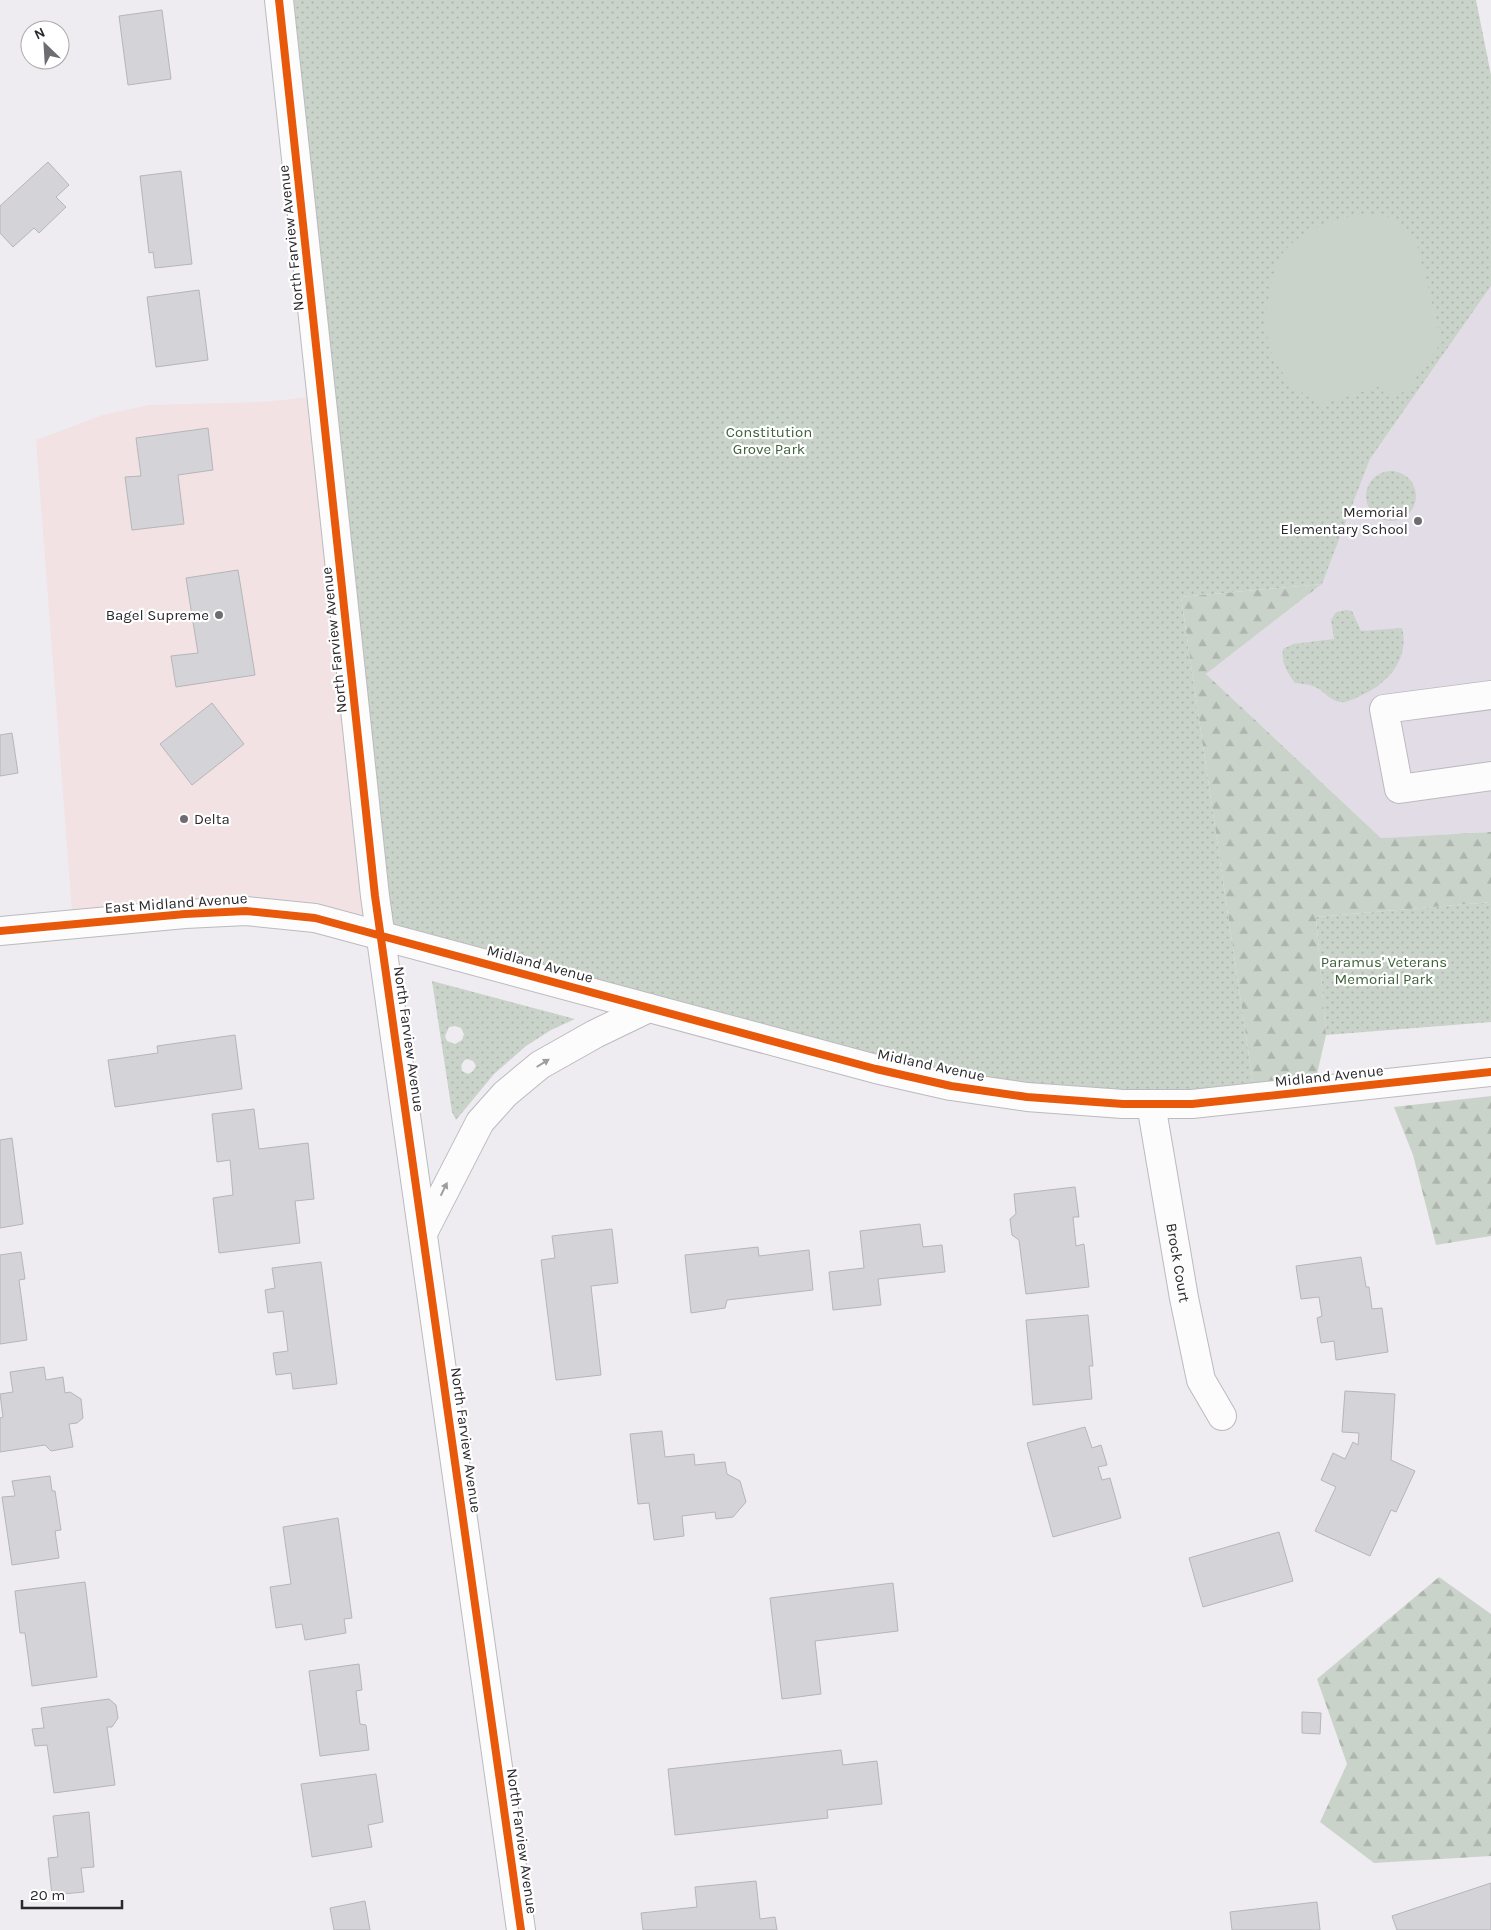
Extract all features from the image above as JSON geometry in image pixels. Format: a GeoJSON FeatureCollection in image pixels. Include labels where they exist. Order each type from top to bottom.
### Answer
{"type":"FeatureCollection","features":[{"type":"Feature","properties":{"kind":"street","name":"North Farview Avenue"},"geometry":{"type":"LineString","coordinates":[[279,0],[374,887],[521,1930]]}},
{"type":"Feature","properties":{"kind":"street"},"geometry":{"type":"LineString","coordinates":[[1491,696],[1384,709],[1399,788],[1491,776]]}},
{"type":"Feature","properties":{"kind":"street","name":"East Midland Avenue"},"geometry":{"type":"LineString","coordinates":[[0,931],[184,914],[246,911],[314,918],[381,936]]}},
{"type":"Feature","properties":{"kind":"street","name":"Midland Avenue"},"geometry":{"type":"LineString","coordinates":[[381,936],[876,1069],[951,1086],[1028,1097],[1123,1104],[1192,1104],[1491,1072]]}},
{"type":"Feature","properties":{"kind":"street"},"geometry":{"type":"LineString","coordinates":[[422,1233],[480,1122],[505,1094],[540,1065],[595,1034],[649,1008]]}},
{"type":"Feature","properties":{"kind":"street","name":"Brock Court"},"geometry":{"type":"LineString","coordinates":[[1151,1104],[1184,1298],[1201,1380],[1222,1416]]}},
{"type":"Feature","properties":{"kind":"shaded area","name":"Memorial Elementary School"},"geometry":{"type":"Polygon","coordinates":[[[1491,286],[1491,832],[1381,838],[1206,674],[1322,584],[1370,459],[1491,286]]]}},
{"type":"Feature","properties":{"kind":"shaded area"},"geometry":{"type":"Polygon","coordinates":[[[322,396],[381,936],[315,918],[73,924],[36,440],[103,415],[149,405],[263,402],[322,396]]]}},
{"type":"Feature","properties":{"kind":"green space","name":"Constitution Grove Park"},"geometry":{"type":"Polygon","coordinates":[[[279,0],[1476,0],[1491,75],[1491,286],[1370,459],[1322,584],[1181,597],[1255,1097],[1027,1097],[381,936],[279,0]]]}},
{"type":"Feature","properties":{"kind":"green space"},"geometry":{"type":"Polygon","coordinates":[[[1370,214],[1392,218],[1405,229],[1417,245],[1442,342],[1413,379],[1415,389],[1385,397],[1381,386],[1322,404],[1310,398],[1290,382],[1282,372],[1271,349],[1267,337],[1266,316],[1274,273],[1283,252],[1305,233],[1336,220],[1370,214]]]}},
{"type":"Feature","properties":{"kind":"green space"},"geometry":{"type":"Polygon","coordinates":[[[1386,471],[1396,471],[1409,478],[1416,491],[1416,501],[1409,514],[1396,521],[1386,521],[1377,517],[1370,510],[1366,501],[1366,491],[1370,482],[1377,475],[1386,471]]]}},
{"type":"Feature","properties":{"kind":"green space"},"geometry":{"type":"Polygon","coordinates":[[[1322,584],[1206,674],[1381,838],[1491,832],[1491,902],[1316,917],[1326,1035],[1313,1091],[1255,1097],[1181,597],[1322,584]]]}},
{"type":"Feature","properties":{"kind":"green space"},"geometry":{"type":"Polygon","coordinates":[[[1352,611],[1361,631],[1402,628],[1404,639],[1400,659],[1388,677],[1372,690],[1352,700],[1340,702],[1315,687],[1295,683],[1285,667],[1283,649],[1293,644],[1334,639],[1331,620],[1336,612],[1352,611]]]}},
{"type":"Feature","properties":{"kind":"green space","name":"Paramus' Veterans Memorial Park"},"geometry":{"type":"Polygon","coordinates":[[[1491,902],[1491,1022],[1326,1035],[1316,917],[1491,902]]]}},
{"type":"Feature","properties":{"kind":"green space"},"geometry":{"type":"Polygon","coordinates":[[[432,981],[575,1019],[551,1030],[526,1046],[494,1074],[456,1120],[452,1112],[432,981]],[[449,1027],[445,1036],[447,1041],[455,1044],[462,1040],[464,1034],[461,1028],[449,1027]],[[467,1059],[463,1063],[462,1071],[468,1074],[476,1066],[473,1061],[467,1059]]]}},
{"type":"Feature","properties":{"kind":"green space"},"geometry":{"type":"Polygon","coordinates":[[[1491,1096],[1491,1236],[1436,1245],[1413,1155],[1394,1107],[1491,1096]]]}},
{"type":"Feature","properties":{"kind":"green space"},"geometry":{"type":"Polygon","coordinates":[[[1439,1577],[1491,1614],[1491,1856],[1374,1863],[1320,1822],[1347,1764],[1317,1679],[1439,1577]]]}},
{"type":"Feature","properties":{"kind":"building"},"geometry":{"type":"Polygon","coordinates":[[[162,10],[171,79],[128,85],[119,16],[162,10]]]}},
{"type":"Feature","properties":{"kind":"building"},"geometry":{"type":"Polygon","coordinates":[[[48,162],[69,185],[56,197],[66,207],[39,233],[34,228],[13,247],[0,233],[0,206],[48,162]]]}},
{"type":"Feature","properties":{"kind":"building"},"geometry":{"type":"Polygon","coordinates":[[[181,171],[192,264],[155,268],[153,252],[149,253],[140,176],[181,171]]]}},
{"type":"Feature","properties":{"kind":"building"},"geometry":{"type":"Polygon","coordinates":[[[199,290],[208,360],[156,367],[147,297],[199,290]]]}},
{"type":"Feature","properties":{"kind":"building"},"geometry":{"type":"Polygon","coordinates":[[[208,428],[213,470],[178,475],[184,524],[132,530],[125,477],[141,476],[136,438],[208,428]]]}},
{"type":"Feature","properties":{"kind":"building","name":"Bagel Supreme"},"geometry":{"type":"Polygon","coordinates":[[[238,570],[255,675],[176,687],[171,656],[198,653],[186,578],[238,570]]]}},
{"type":"Feature","properties":{"kind":"building"},"geometry":{"type":"Polygon","coordinates":[[[212,703],[244,744],[192,785],[160,744],[212,703]]]}},
{"type":"Feature","properties":{"kind":"building"},"geometry":{"type":"Polygon","coordinates":[[[12,733],[18,773],[0,776],[0,735],[12,733]]]}},
{"type":"Feature","properties":{"kind":"building"},"geometry":{"type":"Polygon","coordinates":[[[235,1035],[242,1089],[115,1107],[108,1060],[158,1053],[157,1046],[235,1035]]]}},
{"type":"Feature","properties":{"kind":"building"},"geometry":{"type":"Polygon","coordinates":[[[254,1109],[259,1149],[308,1143],[314,1199],[295,1201],[300,1243],[219,1253],[213,1198],[233,1195],[230,1160],[217,1162],[212,1114],[254,1109]]]}},
{"type":"Feature","properties":{"kind":"building"},"geometry":{"type":"Polygon","coordinates":[[[12,1138],[23,1224],[0,1228],[0,1140],[12,1138]]]}},
{"type":"Feature","properties":{"kind":"building"},"geometry":{"type":"Polygon","coordinates":[[[1075,1187],[1079,1217],[1073,1217],[1076,1246],[1084,1244],[1089,1287],[1026,1294],[1019,1240],[1012,1235],[1010,1219],[1016,1214],[1014,1194],[1075,1187]]]}},
{"type":"Feature","properties":{"kind":"building"},"geometry":{"type":"Polygon","coordinates":[[[920,1224],[923,1247],[942,1245],[945,1272],[878,1279],[881,1305],[833,1310],[829,1272],[864,1268],[860,1231],[920,1224]]]}},
{"type":"Feature","properties":{"kind":"building"},"geometry":{"type":"Polygon","coordinates":[[[612,1229],[618,1283],[591,1286],[601,1375],[556,1380],[541,1260],[555,1258],[552,1236],[612,1229]]]}},
{"type":"Feature","properties":{"kind":"building"},"geometry":{"type":"Polygon","coordinates":[[[758,1247],[759,1256],[809,1250],[813,1290],[727,1300],[725,1308],[691,1313],[685,1255],[758,1247]]]}},
{"type":"Feature","properties":{"kind":"building"},"geometry":{"type":"Polygon","coordinates":[[[21,1252],[25,1279],[19,1280],[27,1340],[0,1344],[0,1255],[21,1252]]]}},
{"type":"Feature","properties":{"kind":"building"},"geometry":{"type":"Polygon","coordinates":[[[1361,1257],[1366,1287],[1369,1287],[1372,1309],[1382,1308],[1388,1352],[1336,1360],[1334,1341],[1321,1343],[1317,1318],[1322,1316],[1319,1297],[1301,1299],[1296,1266],[1361,1257]]]}},
{"type":"Feature","properties":{"kind":"building"},"geometry":{"type":"Polygon","coordinates":[[[321,1262],[337,1384],[293,1389],[291,1373],[276,1375],[273,1353],[288,1351],[283,1311],[268,1313],[265,1290],[275,1288],[272,1268],[321,1262]]]}},
{"type":"Feature","properties":{"kind":"building"},"geometry":{"type":"Polygon","coordinates":[[[1088,1315],[1093,1366],[1089,1366],[1092,1399],[1033,1405],[1026,1320],[1088,1315]]]}},
{"type":"Feature","properties":{"kind":"building"},"geometry":{"type":"Polygon","coordinates":[[[44,1367],[46,1380],[63,1377],[65,1393],[70,1392],[81,1399],[83,1418],[77,1423],[69,1424],[73,1447],[51,1451],[45,1445],[0,1452],[0,1418],[3,1417],[0,1394],[13,1392],[10,1372],[44,1367]]]}},
{"type":"Feature","properties":{"kind":"building"},"geometry":{"type":"Polygon","coordinates":[[[1345,1391],[1395,1394],[1391,1460],[1415,1471],[1396,1512],[1391,1510],[1370,1556],[1315,1531],[1336,1487],[1321,1480],[1333,1453],[1345,1459],[1353,1442],[1358,1445],[1359,1433],[1342,1432],[1345,1391]]]}},
{"type":"Feature","properties":{"kind":"building"},"geometry":{"type":"Polygon","coordinates":[[[1085,1427],[1092,1448],[1101,1445],[1107,1465],[1098,1467],[1102,1480],[1110,1478],[1121,1518],[1053,1537],[1027,1443],[1085,1427]]]}},
{"type":"Feature","properties":{"kind":"building"},"geometry":{"type":"Polygon","coordinates":[[[662,1431],[665,1457],[694,1454],[695,1465],[725,1462],[727,1474],[740,1481],[746,1502],[733,1517],[716,1519],[715,1512],[682,1516],[684,1536],[654,1540],[649,1503],[638,1504],[630,1434],[662,1431]]]}},
{"type":"Feature","properties":{"kind":"building"},"geometry":{"type":"Polygon","coordinates":[[[50,1476],[52,1491],[55,1491],[61,1530],[55,1531],[59,1558],[12,1565],[2,1497],[15,1496],[12,1481],[50,1476]]]}},
{"type":"Feature","properties":{"kind":"building"},"geometry":{"type":"Polygon","coordinates":[[[338,1518],[352,1618],[344,1619],[346,1633],[305,1640],[302,1624],[276,1628],[270,1587],[291,1584],[283,1527],[338,1518]]]}},
{"type":"Feature","properties":{"kind":"building"},"geometry":{"type":"Polygon","coordinates":[[[1279,1532],[1293,1581],[1203,1607],[1189,1558],[1279,1532]]]}},
{"type":"Feature","properties":{"kind":"building"},"geometry":{"type":"Polygon","coordinates":[[[85,1582],[97,1677],[32,1686],[25,1633],[20,1633],[15,1591],[85,1582]]]}},
{"type":"Feature","properties":{"kind":"building"},"geometry":{"type":"Polygon","coordinates":[[[893,1583],[898,1631],[815,1641],[821,1694],[782,1699],[770,1598],[893,1583]]]}},
{"type":"Feature","properties":{"kind":"building"},"geometry":{"type":"Polygon","coordinates":[[[359,1664],[362,1690],[356,1691],[360,1724],[366,1725],[369,1750],[320,1756],[309,1671],[359,1664]]]}},
{"type":"Feature","properties":{"kind":"building"},"geometry":{"type":"Polygon","coordinates":[[[109,1699],[116,1705],[118,1718],[112,1727],[107,1727],[115,1785],[54,1793],[47,1745],[35,1746],[32,1729],[44,1728],[41,1708],[109,1699]]]}},
{"type":"Feature","properties":{"kind":"building"},"geometry":{"type":"Polygon","coordinates":[[[1302,1712],[1321,1713],[1320,1734],[1302,1733],[1302,1712]]]}},
{"type":"Feature","properties":{"kind":"building"},"geometry":{"type":"Polygon","coordinates":[[[841,1750],[843,1765],[877,1761],[882,1804],[827,1810],[828,1818],[675,1835],[668,1769],[841,1750]]]}},
{"type":"Feature","properties":{"kind":"building"},"geometry":{"type":"Polygon","coordinates":[[[376,1774],[383,1822],[368,1825],[372,1847],[312,1857],[301,1784],[376,1774]]]}},
{"type":"Feature","properties":{"kind":"building"},"geometry":{"type":"Polygon","coordinates":[[[89,1812],[94,1867],[81,1868],[84,1892],[52,1895],[48,1858],[58,1857],[53,1816],[89,1812]]]}},
{"type":"Feature","properties":{"kind":"building"},"geometry":{"type":"Polygon","coordinates":[[[756,1881],[760,1919],[775,1917],[777,1930],[643,1930],[641,1913],[697,1907],[695,1887],[756,1881]]]}},
{"type":"Feature","properties":{"kind":"building"},"geometry":{"type":"Polygon","coordinates":[[[1491,1883],[1491,1930],[1397,1930],[1392,1916],[1491,1883]]]}},
{"type":"Feature","properties":{"kind":"building"},"geometry":{"type":"Polygon","coordinates":[[[365,1901],[370,1930],[334,1930],[330,1908],[365,1901]]]}},
{"type":"Feature","properties":{"kind":"building"},"geometry":{"type":"Polygon","coordinates":[[[1317,1902],[1320,1930],[1232,1930],[1230,1912],[1317,1902]]]}},
{"type":"Feature","properties":{"kind":"cycle path"},"geometry":{"type":"LineString","coordinates":[[279,0],[375,896],[521,1930]]}},
{"type":"Feature","properties":{"kind":"cycle path"},"geometry":{"type":"LineString","coordinates":[[0,931],[185,914],[246,911],[315,918],[876,1069],[951,1086],[1027,1097],[1123,1104],[1192,1104],[1491,1072]]}},
{"type":"Feature","properties":{"kind":"place","name":"Memorial Elementary School"},"geometry":{"type":"Point","coordinates":[1418,521]}},
{"type":"Feature","properties":{"kind":"place","name":"Bagel Supreme"},"geometry":{"type":"Point","coordinates":[219,615]}},
{"type":"Feature","properties":{"kind":"place","name":"Delta"},"geometry":{"type":"Point","coordinates":[184,819]}}]}
